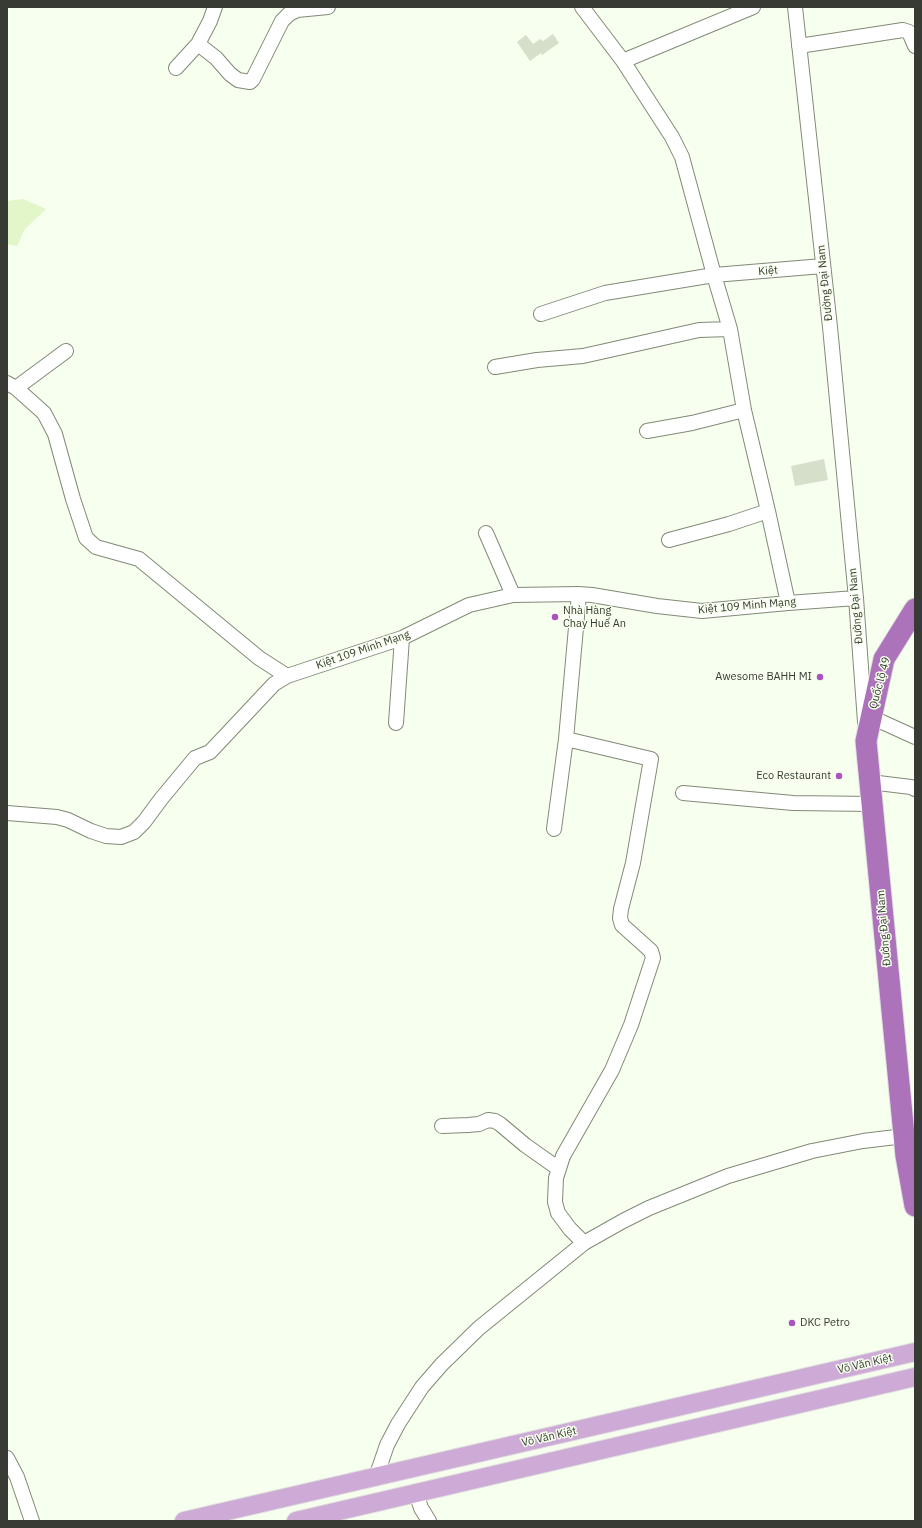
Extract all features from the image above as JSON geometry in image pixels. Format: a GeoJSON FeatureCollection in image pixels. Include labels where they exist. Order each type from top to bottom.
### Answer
{"type":"FeatureCollection","features":[{"type":"Feature","properties":{"kind":"highway","name":"Quốc lộ 49"},"geometry":{"type":"LineString","coordinates":[[866,741],[884,659],[915,609]]}},
{"type":"Feature","properties":{"kind":"highway","name":"Đường Đại Nam"},"geometry":{"type":"LineString","coordinates":[[866,741],[906,1156],[915,1205]]}},
{"type":"Feature","properties":{"kind":"main road","name":"Võ Văn Kiệt"},"geometry":{"type":"LineString","coordinates":[[184,1521],[915,1352]]}},
{"type":"Feature","properties":{"kind":"main road"},"geometry":{"type":"LineString","coordinates":[[296,1521],[915,1377]]}},
{"type":"Feature","properties":{"kind":"main road"},"geometry":{"type":"LineString","coordinates":[[525,1442],[530,1466]]}},
{"type":"Feature","properties":{"kind":"street"},"geometry":{"type":"LineString","coordinates":[[176,68],[198,44],[210,21],[215,7]]}},
{"type":"Feature","properties":{"kind":"street"},"geometry":{"type":"LineString","coordinates":[[198,44],[216,58],[230,74],[238,80],[250,82],[282,21],[289,14],[297,10],[328,7]]}},
{"type":"Feature","properties":{"kind":"street"},"geometry":{"type":"LineString","coordinates":[[582,7],[623,61],[672,137],[682,157],[730,329],[744,410],[788,603]]}},
{"type":"Feature","properties":{"kind":"street"},"geometry":{"type":"LineString","coordinates":[[623,61],[753,7]]}},
{"type":"Feature","properties":{"kind":"street","name":"Đường Đại Nam"},"geometry":{"type":"LineString","coordinates":[[795,7],[823,266],[856,598],[866,741]]}},
{"type":"Feature","properties":{"kind":"street"},"geometry":{"type":"LineString","coordinates":[[799,46],[903,30],[909,32],[915,46]]}},
{"type":"Feature","properties":{"kind":"street","name":"Kiệt"},"geometry":{"type":"LineString","coordinates":[[541,314],[605,293],[714,275],[823,266]]}},
{"type":"Feature","properties":{"kind":"street"},"geometry":{"type":"LineString","coordinates":[[495,367],[537,360],[583,356],[700,330],[730,329]]}},
{"type":"Feature","properties":{"kind":"street"},"geometry":{"type":"LineString","coordinates":[[66,351],[12,385],[44,413],[55,434],[73,500],[86,538],[96,547],[139,559],[259,658],[287,676]]}},
{"type":"Feature","properties":{"kind":"street"},"geometry":{"type":"LineString","coordinates":[[647,431],[692,423],[744,410]]}},
{"type":"Feature","properties":{"kind":"street"},"geometry":{"type":"LineString","coordinates":[[669,540],[729,524],[768,511]]}},
{"type":"Feature","properties":{"kind":"street"},"geometry":{"type":"LineString","coordinates":[[486,533],[513,595]]}},
{"type":"Feature","properties":{"kind":"street"},"geometry":{"type":"LineString","coordinates":[[554,829],[566,739],[579,594]]}},
{"type":"Feature","properties":{"kind":"street","name":"Kiệt 109 Minh Mạng"},"geometry":{"type":"LineString","coordinates":[[7,813],[57,817],[106,836],[121,837],[134,832],[144,822],[161,799],[196,758],[210,752],[274,684],[287,676],[402,638],[469,605],[513,595],[579,594],[657,606],[702,611],[856,598]]}},
{"type":"Feature","properties":{"kind":"street"},"geometry":{"type":"LineString","coordinates":[[396,723],[402,638]]}},
{"type":"Feature","properties":{"kind":"street"},"geometry":{"type":"LineString","coordinates":[[871,717],[915,738]]}},
{"type":"Feature","properties":{"kind":"street"},"geometry":{"type":"LineString","coordinates":[[566,739],[651,759],[633,863],[620,918],[622,925],[651,951],[653,958],[631,1025],[612,1070],[576,1133],[559,1169],[555,1187],[556,1207],[558,1213],[570,1229],[584,1243]]}},
{"type":"Feature","properties":{"kind":"street"},"geometry":{"type":"LineString","coordinates":[[870,782],[911,787],[915,789]]}},
{"type":"Feature","properties":{"kind":"street"},"geometry":{"type":"LineString","coordinates":[[683,793],[792,803],[872,804]]}},
{"type":"Feature","properties":{"kind":"street"},"geometry":{"type":"LineString","coordinates":[[442,1126],[479,1124],[488,1120],[495,1121],[559,1169]]}},
{"type":"Feature","properties":{"kind":"street"},"geometry":{"type":"LineString","coordinates":[[376,1477],[387,1444],[398,1424],[422,1387],[442,1364],[479,1328],[584,1243],[623,1220],[728,1176],[812,1151],[857,1142],[904,1136]]}},
{"type":"Feature","properties":{"kind":"street"},"geometry":{"type":"LineString","coordinates":[[7,1458],[17,1477],[32,1521]]}},
{"type":"Feature","properties":{"kind":"street"},"geometry":{"type":"LineString","coordinates":[[416,1493],[421,1508],[430,1521]]}},
{"type":"Feature","properties":{"kind":"green space"},"geometry":{"type":"Polygon","coordinates":[[[23,199],[46,209],[25,229],[17,246],[7,244],[7,201],[23,199]]]}},
{"type":"Feature","properties":{"kind":"building"},"geometry":{"type":"Polygon","coordinates":[[[553,34],[559,43],[542,55],[541,53],[530,61],[517,42],[526,35],[533,44],[540,39],[543,41],[553,34]]]}},
{"type":"Feature","properties":{"kind":"building"},"geometry":{"type":"Polygon","coordinates":[[[824,459],[828,480],[795,486],[791,466],[824,459]]]}},
{"type":"Feature","properties":{"kind":"place","name":"Nhà Hàng Chay Huế An"},"geometry":{"type":"Point","coordinates":[555,617]}},
{"type":"Feature","properties":{"kind":"place","name":"Awesome BAHH MI"},"geometry":{"type":"Point","coordinates":[820,677]}},
{"type":"Feature","properties":{"kind":"place","name":"Eco Restaurant"},"geometry":{"type":"Point","coordinates":[839,776]}},
{"type":"Feature","properties":{"kind":"place","name":"DKC Petro"},"geometry":{"type":"Point","coordinates":[792,1323]}}]}
